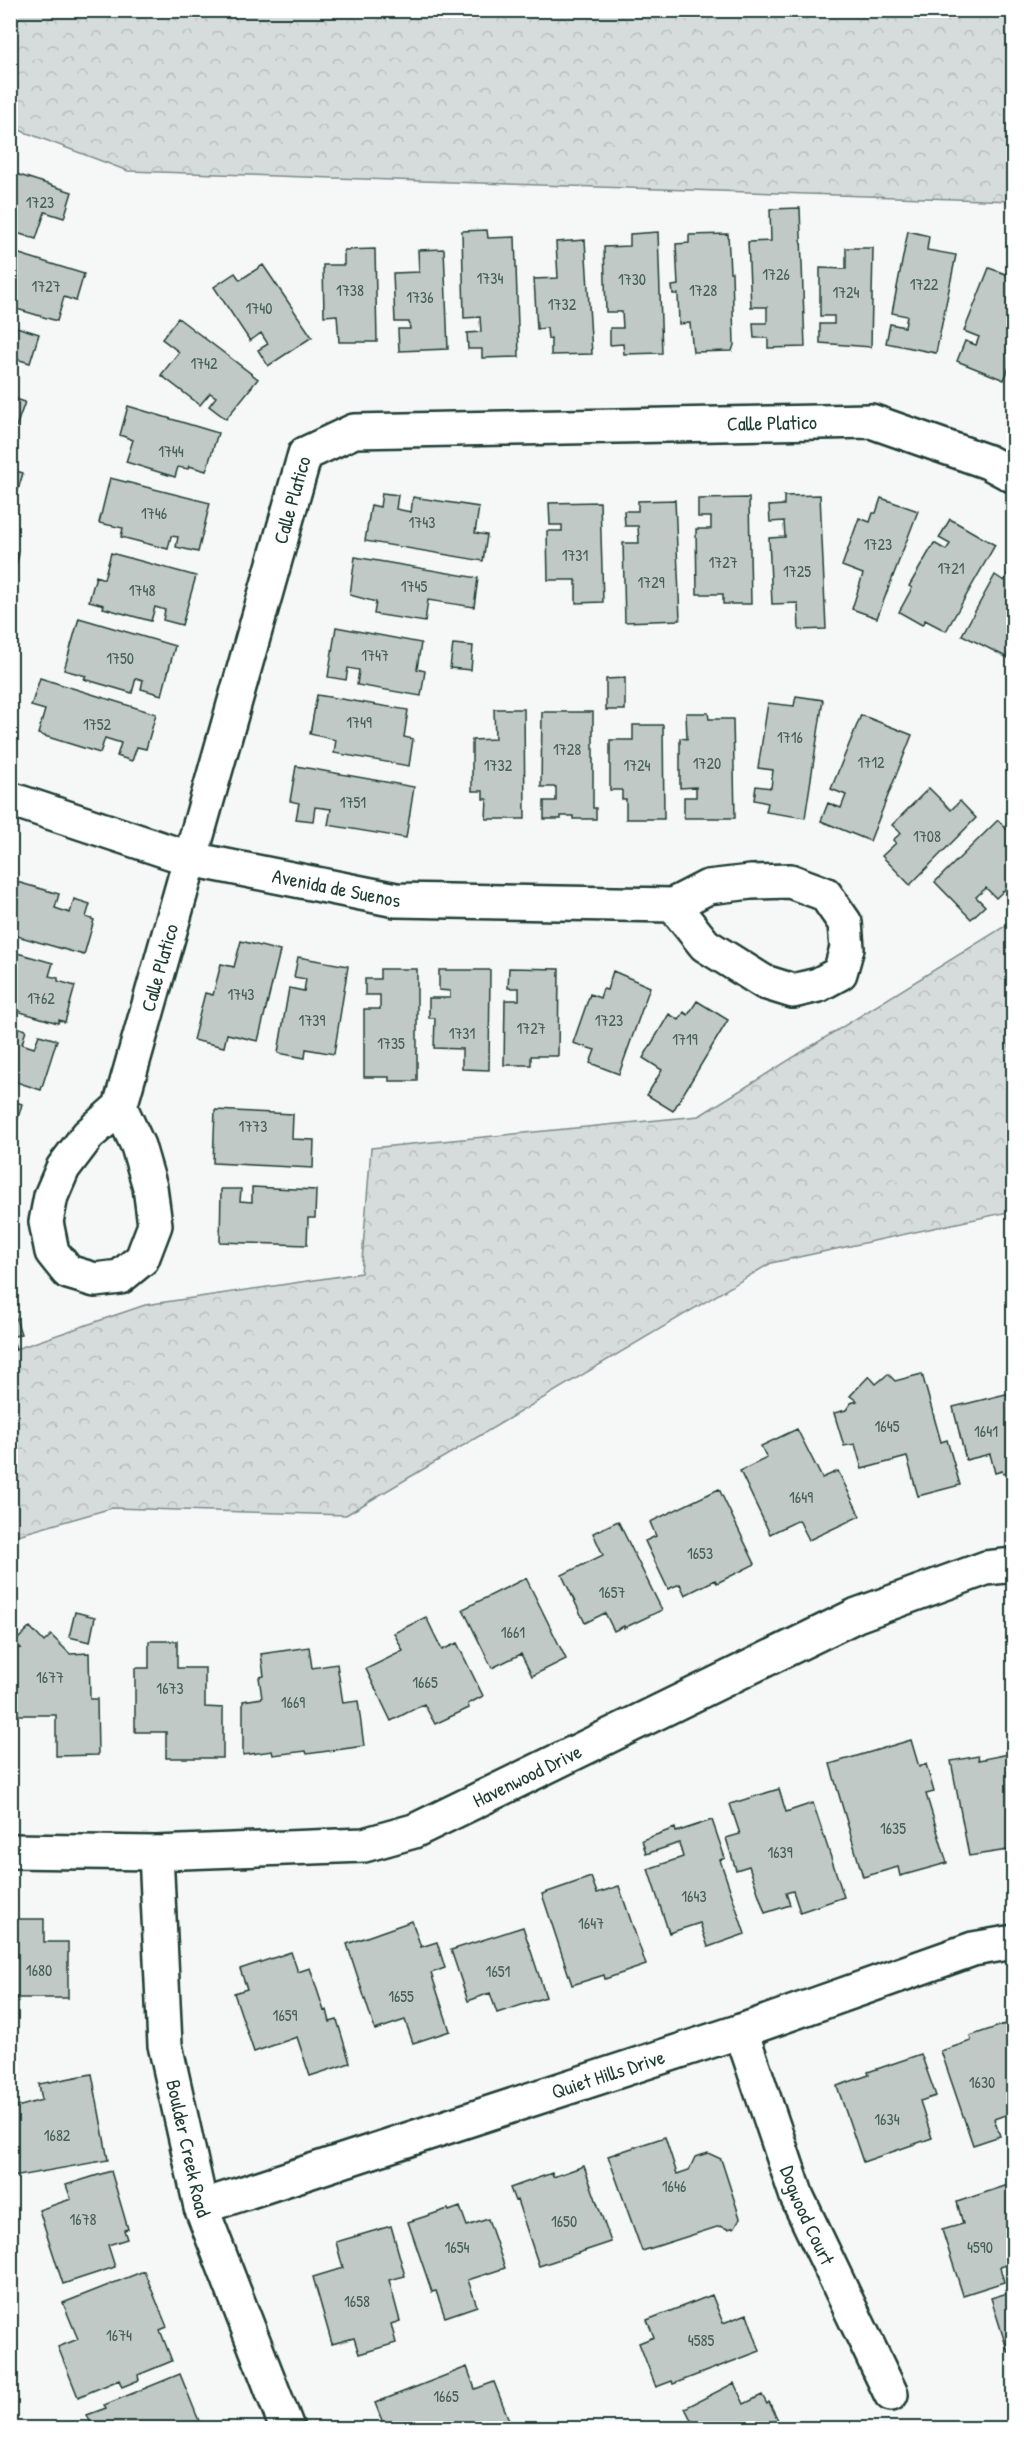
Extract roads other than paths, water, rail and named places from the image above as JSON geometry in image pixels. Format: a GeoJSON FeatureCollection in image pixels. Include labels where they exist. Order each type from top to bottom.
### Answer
{"type":"FeatureCollection","features":[{"type":"Feature","properties":{"kind":"street","name":"Calle Platico"},"geometry":{"type":"LineString","coordinates":[[120,1107],[304,454],[354,431],[871,421],[988,462],[1014,476]]}},
{"type":"Feature","properties":{"kind":"street","name":"Avenida de Suenos"},"geometry":{"type":"LineString","coordinates":[[10,799],[191,859],[396,900],[673,905],[708,887],[751,882],[790,881],[825,894],[845,923],[846,948],[840,973],[818,985],[794,991],[764,982],[705,945],[673,905]]}},
{"type":"Feature","properties":{"kind":"street"},"geometry":{"type":"LineString","coordinates":[[120,1107],[138,1146],[144,1166],[150,1187],[155,1226],[142,1259],[120,1277],[95,1280],[68,1272],[52,1252],[46,1222],[51,1196],[63,1168],[88,1135],[120,1107]]}},
{"type":"Feature","properties":{"kind":"street","name":"Havenwood Drive"},"geometry":{"type":"LineString","coordinates":[[10,1851],[156,1853],[364,1845],[414,1831],[857,1615],[986,1568],[1014,1565]]}},
{"type":"Feature","properties":{"kind":"street","name":"Boulder Creek Road"},"geometry":{"type":"LineString","coordinates":[[156,1853],[165,2045],[201,2207],[286,2428]]}},
{"type":"Feature","properties":{"kind":"street","name":"Quiet Hills Drive"},"geometry":{"type":"LineString","coordinates":[[201,2207],[741,2031],[973,1949],[1014,1942]]}},
{"type":"Feature","properties":{"kind":"street","name":"Dogwood Court"},"geometry":{"type":"LineString","coordinates":[[741,2031],[796,2197],[891,2394]]}}]}
